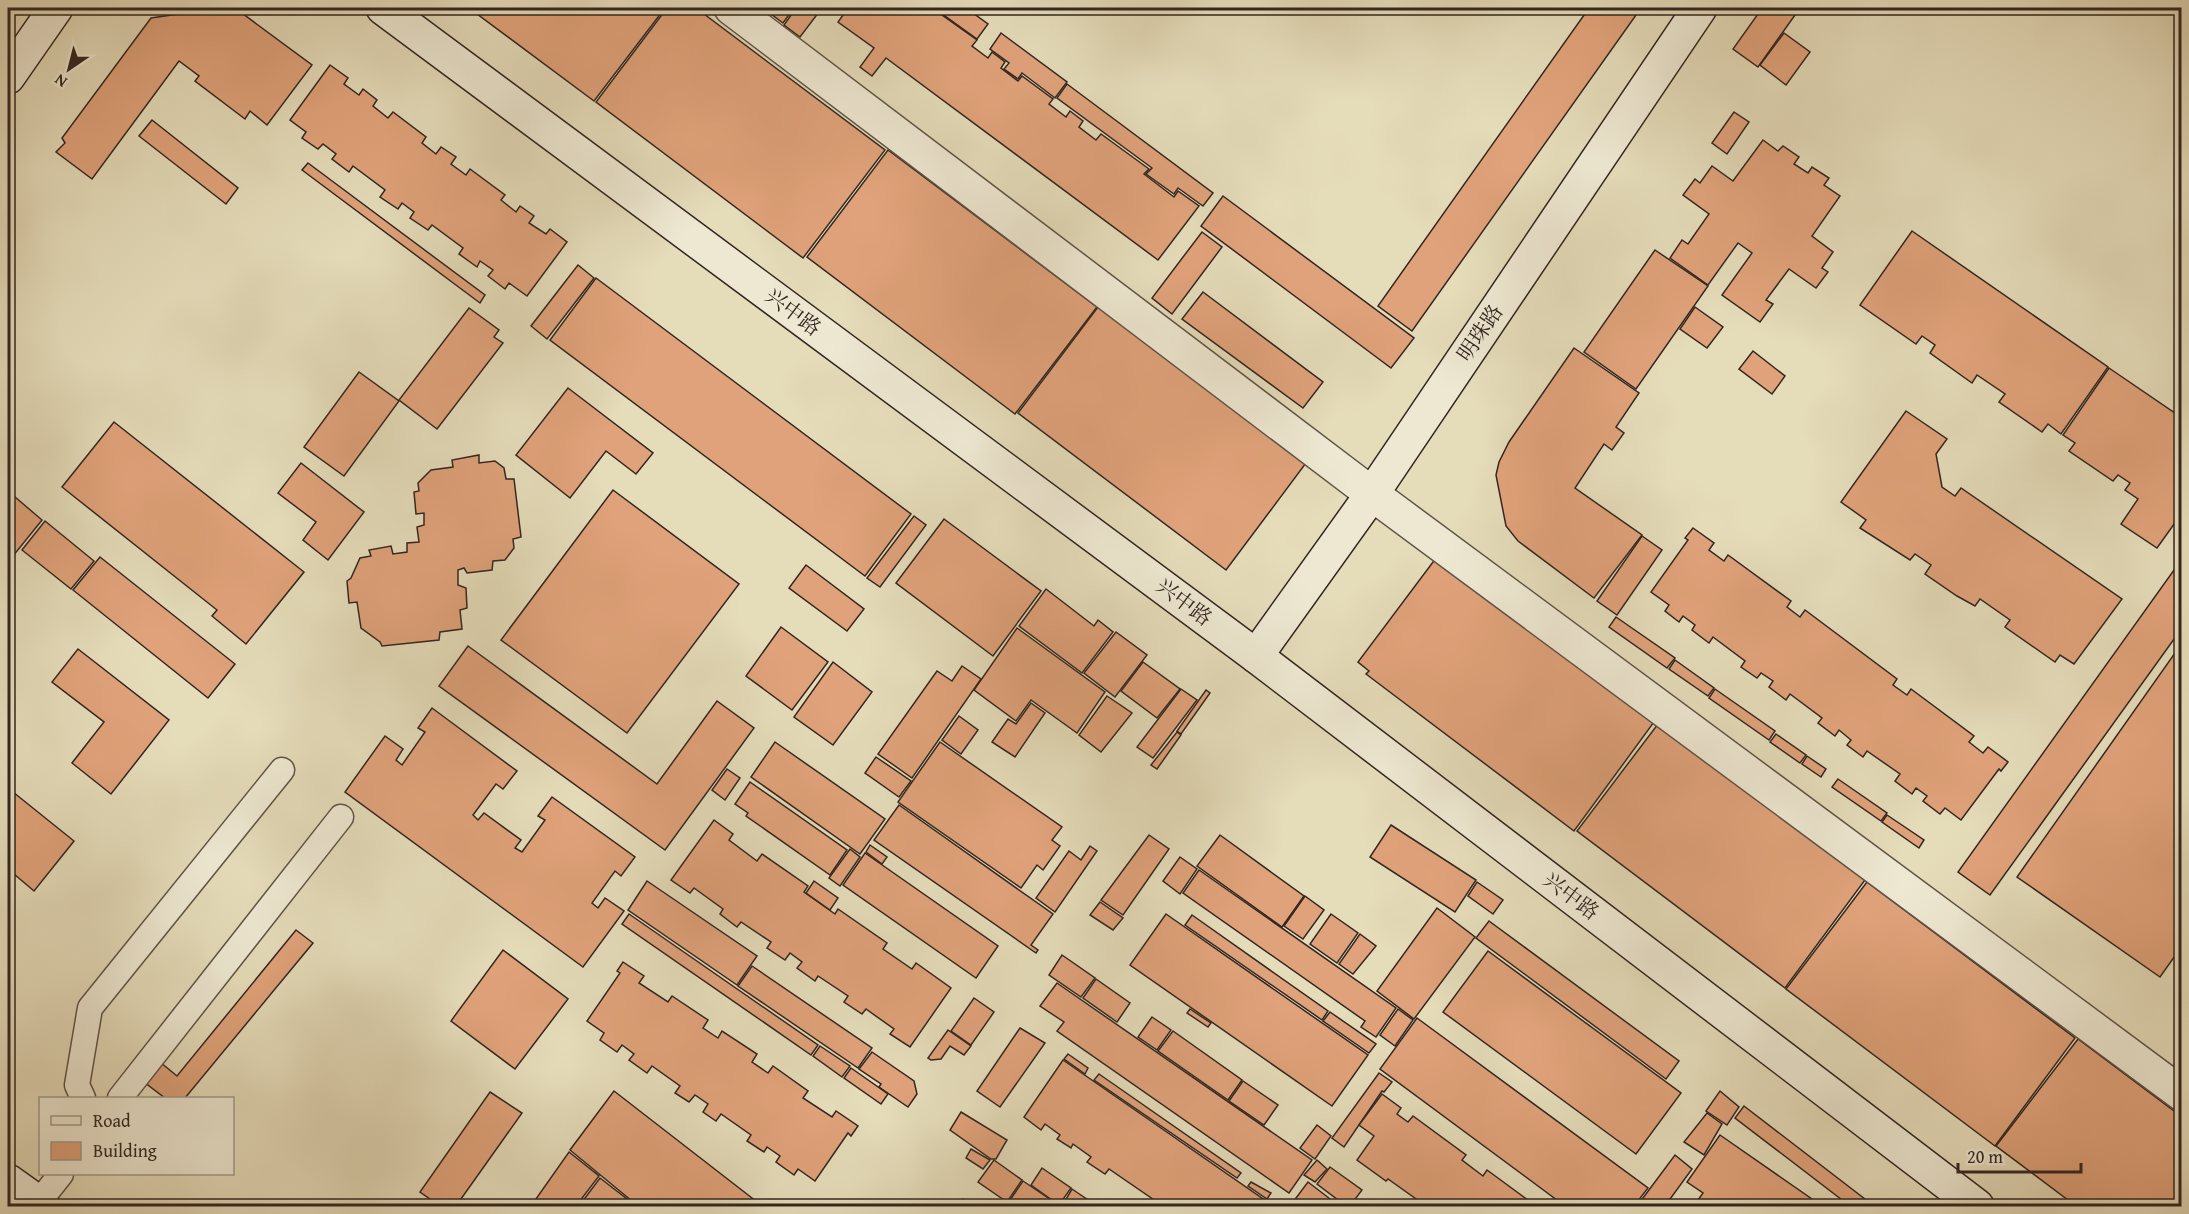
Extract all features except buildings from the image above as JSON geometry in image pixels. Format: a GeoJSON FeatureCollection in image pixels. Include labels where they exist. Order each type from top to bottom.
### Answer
{"type":"FeatureCollection","features":[{"type":"Feature","properties":{"kind":"street"},"geometry":{"type":"LineString","coordinates":[[8,77],[56,8]]}},
{"type":"Feature","properties":{"kind":"street","name":"兴中路"},"geometry":{"type":"LineString","coordinates":[[383,8],[1256,656],[1977,1206]]}},
{"type":"Feature","properties":{"kind":"street"},"geometry":{"type":"LineString","coordinates":[[730,8],[1372,494],[2181,1094]]}},
{"type":"Feature","properties":{"kind":"street","name":"明珠路"},"geometry":{"type":"LineString","coordinates":[[1256,656],[1372,494],[1700,8]]}},
{"type":"Feature","properties":{"kind":"street"},"geometry":{"type":"LineString","coordinates":[[8,1181],[41,1205]]}},
{"type":"Feature","properties":{"kind":"lane"},"geometry":{"type":"LineString","coordinates":[[82,1097],[77,1085],[90,1008],[282,770]]}},
{"type":"Feature","properties":{"kind":"lane"},"geometry":{"type":"LineString","coordinates":[[121,1097],[341,817]]}},
{"type":"Feature","properties":{"kind":"lane"},"geometry":{"type":"LineString","coordinates":[[41,1205],[60,1175]]}}]}
